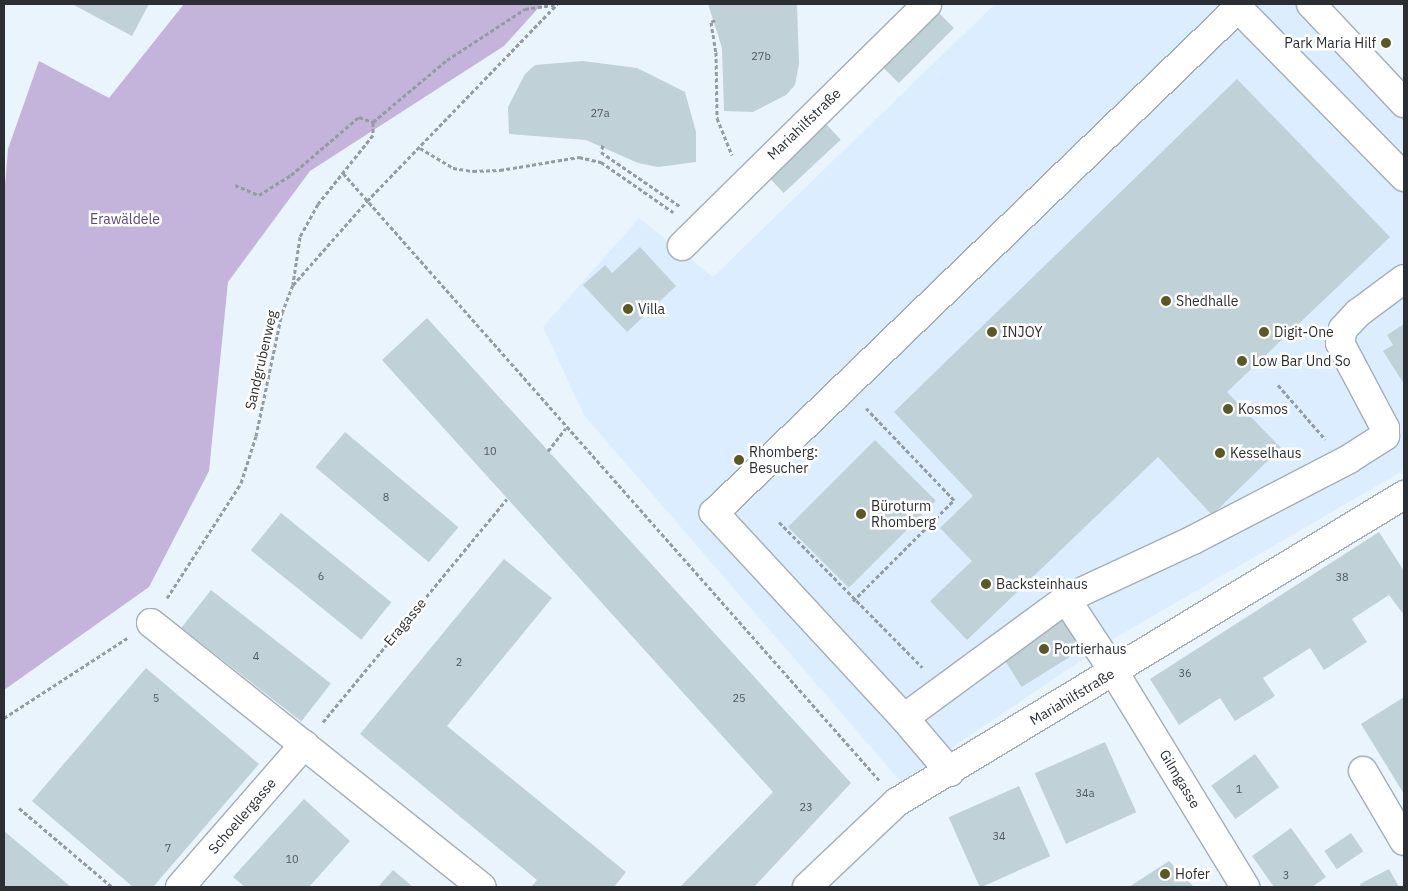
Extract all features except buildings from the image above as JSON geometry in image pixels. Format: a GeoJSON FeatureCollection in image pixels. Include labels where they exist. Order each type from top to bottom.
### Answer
{"type":"FeatureCollection","features":[{"type":"Feature","properties":{"kind":"street","name":"Mariahilfstraße"},"geometry":{"type":"LineString","coordinates":[[690,237],[927,4]]}},
{"type":"Feature","properties":{"kind":"street"},"geometry":{"type":"LineString","coordinates":[[1311,4],[1404,103]]}},
{"type":"Feature","properties":{"kind":"street"},"geometry":{"type":"LineString","coordinates":[[950,772],[904,718],[714,513],[1238,8],[1404,177]]}},
{"type":"Feature","properties":{"kind":"street"},"geometry":{"type":"LineString","coordinates":[[904,718],[1066,599],[1194,540],[1349,459],[1385,436],[1385,428],[1340,343],[1343,329],[1358,313],[1404,279]]}},
{"type":"Feature","properties":{"kind":"street","name":"Mariahilfstraße"},"geometry":{"type":"LineString","coordinates":[[807,887],[897,802],[950,772],[1404,495]]}},
{"type":"Feature","properties":{"kind":"street","name":"Gilmgasse"},"geometry":{"type":"LineString","coordinates":[[1066,599],[1114,672],[1245,887]]}},
{"type":"Feature","properties":{"kind":"street"},"geometry":{"type":"LineString","coordinates":[[151,623],[482,887]]}},
{"type":"Feature","properties":{"kind":"street","name":"Schoellergasse"},"geometry":{"type":"LineString","coordinates":[[180,887],[304,744]]}},
{"type":"Feature","properties":{"kind":"street"},"geometry":{"type":"LineString","coordinates":[[1363,770],[1404,841]]}},
{"type":"Feature","properties":{"kind":"path"},"geometry":{"type":"LineString","coordinates":[[372,122],[447,60],[525,9],[556,4]]}},
{"type":"Feature","properties":{"kind":"path","name":"Sandgrubenweg"},"geometry":{"type":"LineString","coordinates":[[4,718],[151,623],[241,483],[256,436],[282,313],[293,284],[367,201],[420,148],[556,4]]}},
{"type":"Feature","properties":{"kind":"path"},"geometry":{"type":"LineString","coordinates":[[715,20],[711,22],[716,52],[715,96],[720,131],[749,178]]}},
{"type":"Feature","properties":{"kind":"path"},"geometry":{"type":"LineString","coordinates":[[236,185],[258,195],[291,175],[359,117],[372,122]]}},
{"type":"Feature","properties":{"kind":"path"},"geometry":{"type":"LineString","coordinates":[[293,284],[300,237],[318,204],[373,135],[372,122]]}},
{"type":"Feature","properties":{"kind":"path"},"geometry":{"type":"LineString","coordinates":[[603,146],[601,152],[682,207],[690,237]]}},
{"type":"Feature","properties":{"kind":"path"},"geometry":{"type":"LineString","coordinates":[[420,148],[453,168],[473,171],[500,170],[579,157],[601,162],[690,237]]}},
{"type":"Feature","properties":{"kind":"path"},"geometry":{"type":"LineString","coordinates":[[343,173],[566,428],[818,708],[897,802]]}},
{"type":"Feature","properties":{"kind":"path"},"geometry":{"type":"LineString","coordinates":[[844,386],[954,500],[853,601]]}},
{"type":"Feature","properties":{"kind":"path"},"geometry":{"type":"LineString","coordinates":[[548,451],[566,428]]}},
{"type":"Feature","properties":{"kind":"path","name":"Eragasse"},"geometry":{"type":"LineString","coordinates":[[304,744],[507,499]]}},
{"type":"Feature","properties":{"kind":"path"},"geometry":{"type":"LineString","coordinates":[[779,522],[853,601],[915,659],[943,690]]}},
{"type":"Feature","properties":{"kind":"path"},"geometry":{"type":"LineString","coordinates":[[19,808],[112,887]]}},
{"type":"Feature","properties":{"kind":"shaded area"},"geometry":{"type":"Polygon","coordinates":[[[995,4],[1296,4],[1404,119],[1404,470],[1115,638],[901,782],[584,415],[543,327],[639,218],[713,277],[995,4]]]}},
{"type":"Feature","properties":{"kind":"green space","name":"Erawäldele"},"geometry":{"type":"Polygon","coordinates":[[[184,4],[542,4],[504,46],[310,171],[228,282],[209,471],[149,587],[4,690],[4,198],[8,149],[39,61],[109,98],[184,4]]]}},
{"type":"Feature","properties":{"kind":"place","name":"Park Maria Hilf"},"geometry":{"type":"Point","coordinates":[1386,43]}},
{"type":"Feature","properties":{"kind":"place","name":"Shedhalle"},"geometry":{"type":"Point","coordinates":[1166,301]}},
{"type":"Feature","properties":{"kind":"place","name":"Villa"},"geometry":{"type":"Point","coordinates":[628,309]}},
{"type":"Feature","properties":{"kind":"place","name":"INJOY"},"geometry":{"type":"Point","coordinates":[992,332]}},
{"type":"Feature","properties":{"kind":"place","name":"Digit-One"},"geometry":{"type":"Point","coordinates":[1264,332]}},
{"type":"Feature","properties":{"kind":"place","name":"Low Bar Und So"},"geometry":{"type":"Point","coordinates":[1242,361]}},
{"type":"Feature","properties":{"kind":"place","name":"Kosmos"},"geometry":{"type":"Point","coordinates":[1228,409]}},
{"type":"Feature","properties":{"kind":"place","name":"Kesselhaus"},"geometry":{"type":"Point","coordinates":[1220,453]}},
{"type":"Feature","properties":{"kind":"place","name":"Rhomberg: Besucher"},"geometry":{"type":"Point","coordinates":[739,460]}},
{"type":"Feature","properties":{"kind":"place","name":"Büroturm Rhomberg"},"geometry":{"type":"Point","coordinates":[861,514]}},
{"type":"Feature","properties":{"kind":"place","name":"Backsteinhaus"},"geometry":{"type":"Point","coordinates":[986,584]}},
{"type":"Feature","properties":{"kind":"place","name":"Portierhaus"},"geometry":{"type":"Point","coordinates":[1044,649]}},
{"type":"Feature","properties":{"kind":"place","name":"Hofer"},"geometry":{"type":"Point","coordinates":[1165,874]}}]}
